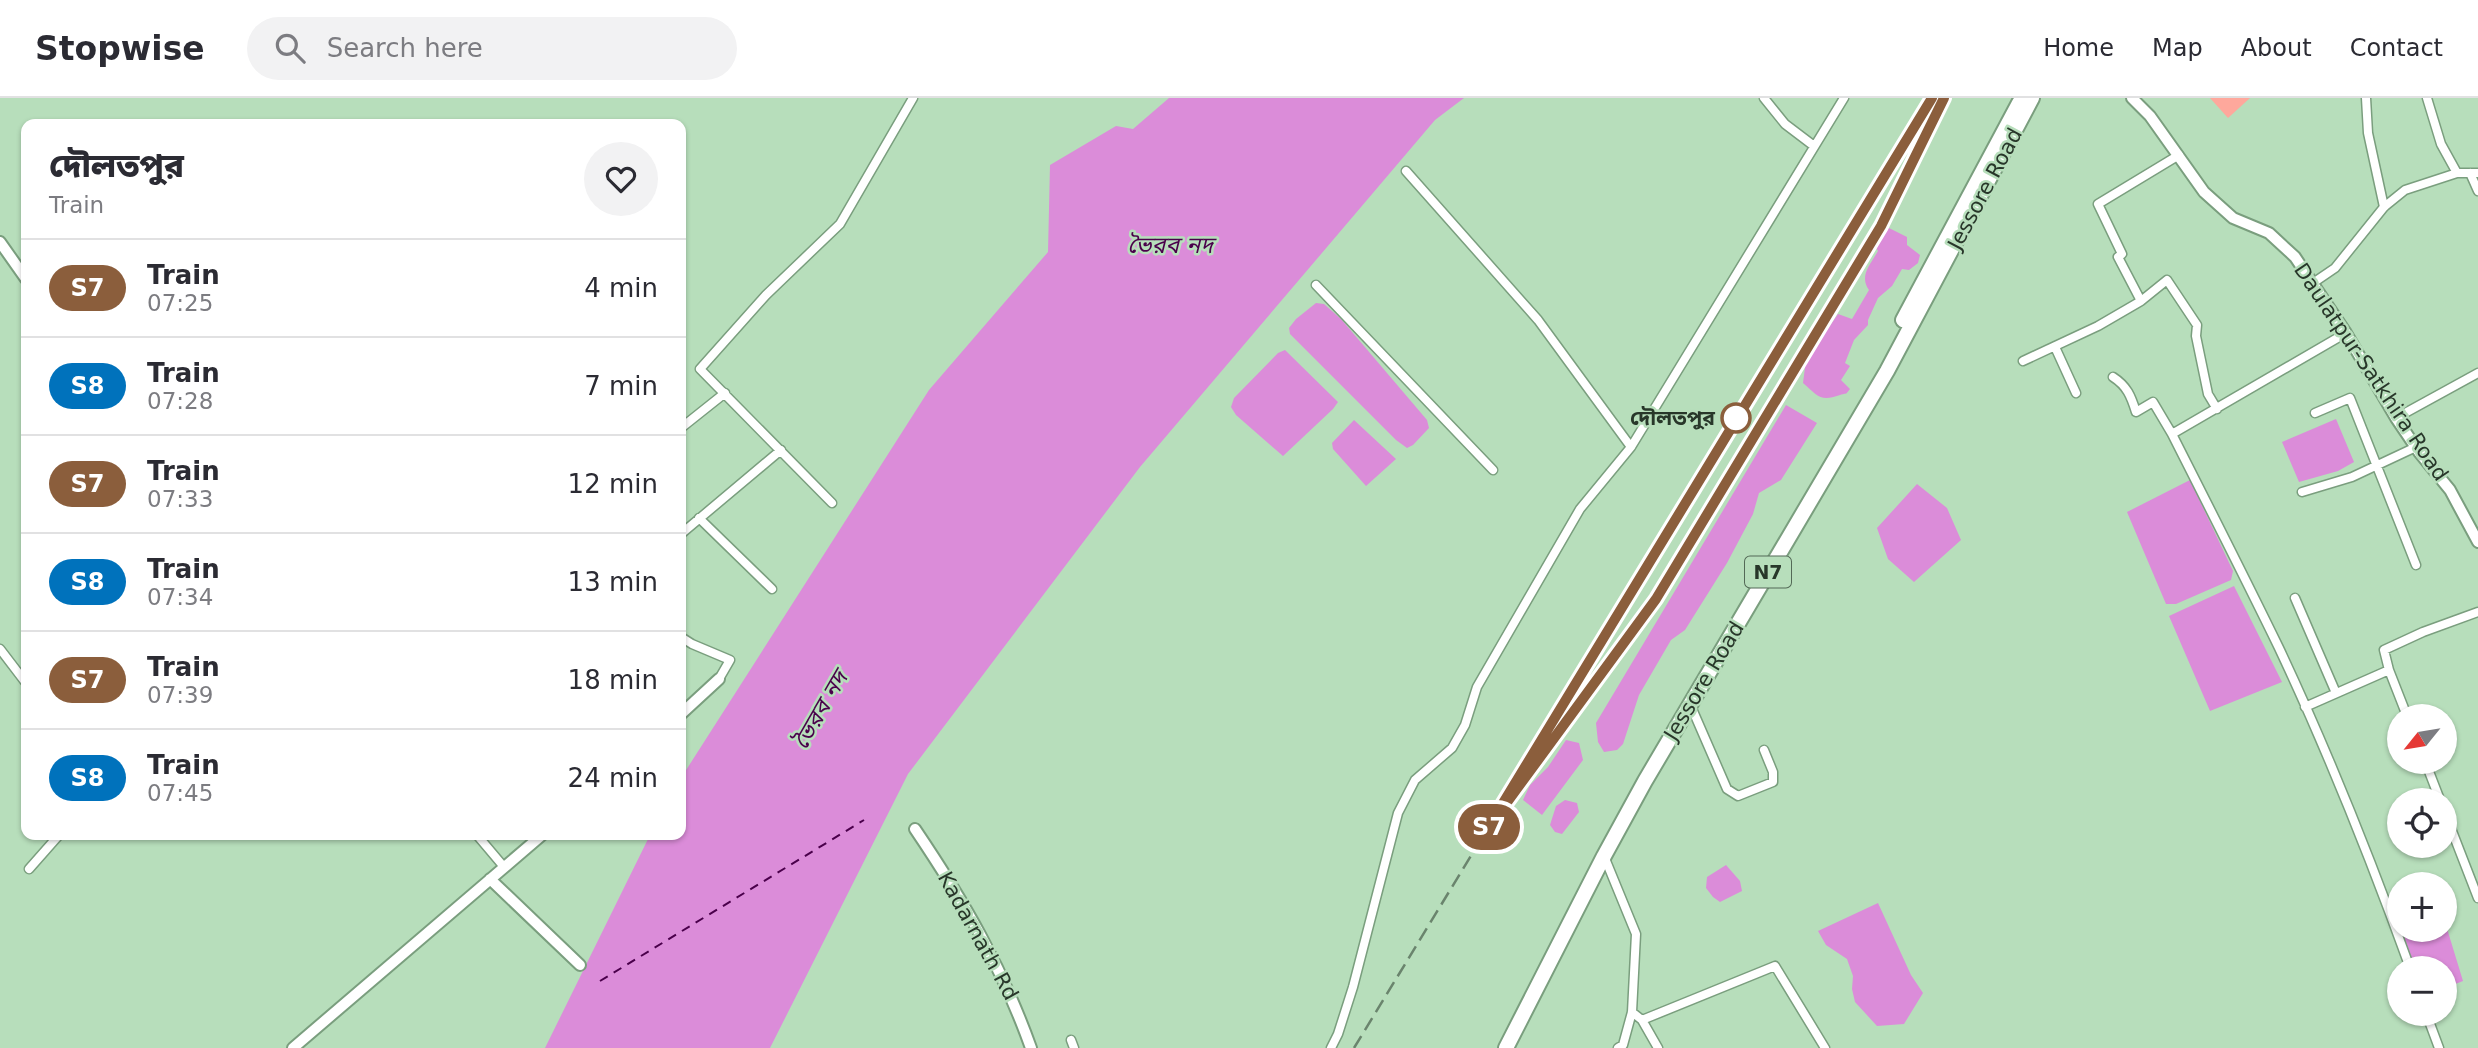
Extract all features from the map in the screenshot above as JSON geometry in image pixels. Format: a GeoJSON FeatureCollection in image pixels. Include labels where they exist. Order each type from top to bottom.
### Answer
{"type":"FeatureCollection","features":[{"type":"Feature","properties":{"kind":"highway","name":"Jessore Road"},"geometry":{"type":"LineString","coordinates":[[1496,1048],[1598,850],[1773,546],[1847,427],[2022,98]]}},
{"type":"Feature","properties":{"kind":"highway","name":"Jessore Road"},"geometry":{"type":"LineString","coordinates":[[1506,1048],[1604,856],[1690,704],[1887,371],[2032,98]]}},
{"type":"Feature","properties":{"kind":"main road","name":"Daulatpur-Satkhira Road"},"geometry":{"type":"LineString","coordinates":[[2132,98],[2150,116],[2204,192],[2233,218],[2269,233],[2295,257],[2346,333],[2396,418],[2450,490],[2478,542]]}},
{"type":"Feature","properties":{"kind":"main road"},"geometry":{"type":"LineString","coordinates":[[0,242],[21,272]]}},
{"type":"Feature","properties":{"kind":"main road"},"geometry":{"type":"LineString","coordinates":[[686,709],[719,679]]}},
{"type":"Feature","properties":{"kind":"main road","name":"Kadarnath Rd"},"geometry":{"type":"LineString","coordinates":[[915,829],[979,929],[1017,1009],[1031,1048]]}},
{"type":"Feature","properties":{"kind":"main road"},"geometry":{"type":"LineString","coordinates":[[293,1048],[536,840]]}},
{"type":"Feature","properties":{"kind":"main road"},"geometry":{"type":"LineString","coordinates":[[491,879],[580,965]]}},
{"type":"Feature","properties":{"kind":"street"},"geometry":{"type":"LineString","coordinates":[[832,503],[700,369],[766,295],[840,224],[913,98]]}},
{"type":"Feature","properties":{"kind":"street"},"geometry":{"type":"LineString","coordinates":[[1764,98],[1785,124],[1814,146]]}},
{"type":"Feature","properties":{"kind":"street"},"geometry":{"type":"LineString","coordinates":[[1331,1048],[1353,988],[1398,813],[1415,780],[1452,748],[1465,725],[1477,687],[1580,509],[1631,447],[1844,98]]}},
{"type":"Feature","properties":{"kind":"street"},"geometry":{"type":"LineString","coordinates":[[2366,98],[2368,133],[2384,207]]}},
{"type":"Feature","properties":{"kind":"street"},"geometry":{"type":"LineString","coordinates":[[2427,98],[2441,144],[2457,173]]}},
{"type":"Feature","properties":{"kind":"street"},"geometry":{"type":"LineString","coordinates":[[2141,301],[2119,257],[2122,254],[2098,204],[2179,155]]}},
{"type":"Feature","properties":{"kind":"street"},"geometry":{"type":"LineString","coordinates":[[1406,172],[1538,320],[1631,447]]}},
{"type":"Feature","properties":{"kind":"street"},"geometry":{"type":"LineString","coordinates":[[2313,283],[2335,268],[2384,207],[2405,190],[2457,173],[2474,173],[2478,191]]}},
{"type":"Feature","properties":{"kind":"street"},"geometry":{"type":"LineString","coordinates":[[2023,361],[2098,326],[2141,301],[2167,280],[2197,325],[2196,336],[2208,394],[2217,409]]}},
{"type":"Feature","properties":{"kind":"street"},"geometry":{"type":"LineString","coordinates":[[1316,285],[1493,470]]}},
{"type":"Feature","properties":{"kind":"street"},"geometry":{"type":"LineString","coordinates":[[2172,434],[2346,333]]}},
{"type":"Feature","properties":{"kind":"street"},"geometry":{"type":"LineString","coordinates":[[2054,346],[2076,393]]}},
{"type":"Feature","properties":{"kind":"street"},"geometry":{"type":"LineString","coordinates":[[2396,418],[2478,373]]}},
{"type":"Feature","properties":{"kind":"street"},"geometry":{"type":"LineString","coordinates":[[2112,377],[2121,382],[2131,394],[2136,412],[2153,402],[2172,434],[2305,707],[2345,799],[2405,956]]}},
{"type":"Feature","properties":{"kind":"street"},"geometry":{"type":"LineString","coordinates":[[686,424],[725,393]]}},
{"type":"Feature","properties":{"kind":"street"},"geometry":{"type":"LineString","coordinates":[[2315,413],[2350,398],[2416,565]]}},
{"type":"Feature","properties":{"kind":"street"},"geometry":{"type":"LineString","coordinates":[[2302,492],[2352,477],[2416,447]]}},
{"type":"Feature","properties":{"kind":"street"},"geometry":{"type":"LineString","coordinates":[[686,530],[781,450]]}},
{"type":"Feature","properties":{"kind":"street"},"geometry":{"type":"LineString","coordinates":[[699,518],[772,589]]}},
{"type":"Feature","properties":{"kind":"street"},"geometry":{"type":"LineString","coordinates":[[2295,598],[2336,693]]}},
{"type":"Feature","properties":{"kind":"street"},"geometry":{"type":"LineString","coordinates":[[2402,704],[2384,650],[2478,612]]}},
{"type":"Feature","properties":{"kind":"street"},"geometry":{"type":"LineString","coordinates":[[686,640],[730,660],[719,679]]}},
{"type":"Feature","properties":{"kind":"street"},"geometry":{"type":"LineString","coordinates":[[0,649],[21,676]]}},
{"type":"Feature","properties":{"kind":"street"},"geometry":{"type":"LineString","coordinates":[[2305,707],[2389,670]]}},
{"type":"Feature","properties":{"kind":"street"},"geometry":{"type":"LineString","coordinates":[[1690,704],[1727,789],[1738,796],[1773,782],[1773,772],[1764,750]]}},
{"type":"Feature","properties":{"kind":"street"},"geometry":{"type":"LineString","coordinates":[[29,869],[55,840]]}},
{"type":"Feature","properties":{"kind":"street"},"geometry":{"type":"LineString","coordinates":[[481,840],[504,867]]}},
{"type":"Feature","properties":{"kind":"street"},"geometry":{"type":"LineString","coordinates":[[2457,844],[2478,898]]}},
{"type":"Feature","properties":{"kind":"street"},"geometry":{"type":"LineString","coordinates":[[1604,856],[1636,934],[1632,1012],[1623,1045],[1618,1048]]}},
{"type":"Feature","properties":{"kind":"street"},"geometry":{"type":"LineString","coordinates":[[1642,1020],[1775,966],[1825,1048]]}},
{"type":"Feature","properties":{"kind":"street"},"geometry":{"type":"LineString","coordinates":[[1632,1012],[1642,1020],[1658,1048]]}},
{"type":"Feature","properties":{"kind":"street"},"geometry":{"type":"LineString","coordinates":[[2431,1026],[2439,1048]]}},
{"type":"Feature","properties":{"kind":"shaded area"},"geometry":{"type":"Polygon","coordinates":[[[2210,98],[2250,98],[2228,118],[2210,98]]]}},
{"type":"Feature","properties":{"kind":"water","name":"ভৈরব নদ"},"geometry":{"type":"Polygon","coordinates":[[[1169,98],[1464,98],[1435,120],[1140,467],[908,774],[770,1048],[545,1048],[648,840],[686,840],[686,770],[929,390],[1048,252],[1050,165],[1116,126],[1133,129],[1169,98]]]}},
{"type":"Feature","properties":{"kind":"water"},"geometry":{"type":"Polygon","coordinates":[[[1887,227],[1907,237],[1907,245],[1920,255],[1918,263],[1909,270],[1902,269],[1892,286],[1878,298],[1868,325],[1854,340],[1845,363],[1850,366],[1841,380],[1850,389],[1846,394],[1823,398],[1803,383],[1806,360],[1838,314],[1852,319],[1869,290],[1865,275],[1878,251],[1875,246],[1887,227]]]}},
{"type":"Feature","properties":{"kind":"water"},"geometry":{"type":"Polygon","coordinates":[[[1316,303],[1324,304],[1341,319],[1427,420],[1429,428],[1413,445],[1407,448],[1396,440],[1290,334],[1289,328],[1296,319],[1316,303]]]}},
{"type":"Feature","properties":{"kind":"water"},"geometry":{"type":"Polygon","coordinates":[[[1285,350],[1338,402],[1283,456],[1236,415],[1231,407],[1234,398],[1278,353],[1285,350]]]}},
{"type":"Feature","properties":{"kind":"water"},"geometry":{"type":"Polygon","coordinates":[[[1786,405],[1817,423],[1781,480],[1759,493],[1753,514],[1727,563],[1685,630],[1671,640],[1639,695],[1623,744],[1617,750],[1604,752],[1598,742],[1596,723],[1786,405]]]}},
{"type":"Feature","properties":{"kind":"water"},"geometry":{"type":"Polygon","coordinates":[[[2336,419],[2354,462],[2338,471],[2299,482],[2282,442],[2336,419]]]}},
{"type":"Feature","properties":{"kind":"water"},"geometry":{"type":"Polygon","coordinates":[[[1354,420],[1396,459],[1366,486],[1333,449],[1332,443],[1354,420]]]}},
{"type":"Feature","properties":{"kind":"water"},"geometry":{"type":"Polygon","coordinates":[[[2190,480],[2233,571],[2231,580],[2176,604],[2166,604],[2127,512],[2190,480]]]}},
{"type":"Feature","properties":{"kind":"water"},"geometry":{"type":"Polygon","coordinates":[[[1917,484],[1947,508],[1961,540],[1914,582],[1888,559],[1877,528],[1917,484]]]}},
{"type":"Feature","properties":{"kind":"water"},"geometry":{"type":"Polygon","coordinates":[[[2234,586],[2282,682],[2210,711],[2169,616],[2234,586]]]}},
{"type":"Feature","properties":{"kind":"water"},"geometry":{"type":"Polygon","coordinates":[[[1566,740],[1579,743],[1583,760],[1542,815],[1523,800],[1530,785],[1548,767],[1566,740]]]}},
{"type":"Feature","properties":{"kind":"water"},"geometry":{"type":"Polygon","coordinates":[[[1565,800],[1577,803],[1579,812],[1562,834],[1555,832],[1550,825],[1556,806],[1565,800]]]}},
{"type":"Feature","properties":{"kind":"water"},"geometry":{"type":"Polygon","coordinates":[[[1726,865],[1740,881],[1742,891],[1720,902],[1706,888],[1707,877],[1726,865]]]}},
{"type":"Feature","properties":{"kind":"water"},"geometry":{"type":"Polygon","coordinates":[[[1878,903],[1911,975],[1923,993],[1904,1024],[1877,1026],[1855,1002],[1853,976],[1847,959],[1826,945],[1818,931],[1878,903]]]}},
{"type":"Feature","properties":{"kind":"water"},"geometry":{"type":"Polygon","coordinates":[[[2403,942],[2451,942],[2455,956],[2408,956],[2403,942]]]}},
{"type":"Feature","properties":{"kind":"water"},"geometry":{"type":"Polygon","coordinates":[[[2457,961],[2463,981],[2457,983],[2457,961]]]}},
{"type":"Feature","properties":{"kind":"ferry route"},"geometry":{"type":"LineString","coordinates":[[600,981],[864,820]]}},
{"type":"Feature","properties":{"kind":"railway"},"geometry":{"type":"LineString","coordinates":[[1354,1048],[1932,98]]}},
{"type":"Feature","properties":{"kind":"railway"},"geometry":{"type":"LineString","coordinates":[[1546,748],[1655,599],[1881,226],[1944,98]]}},
{"type":"Feature","properties":{"kind":"train","name":"S7"},"geometry":{"type":"LineString","coordinates":[[1932,98],[1486,831],[1656,599],[1881,226],[1944,98]]}},
{"type":"Feature","properties":{"kind":"place","name":"দৌলতপুর"},"geometry":{"type":"Point","coordinates":[1736,418]}}]}
